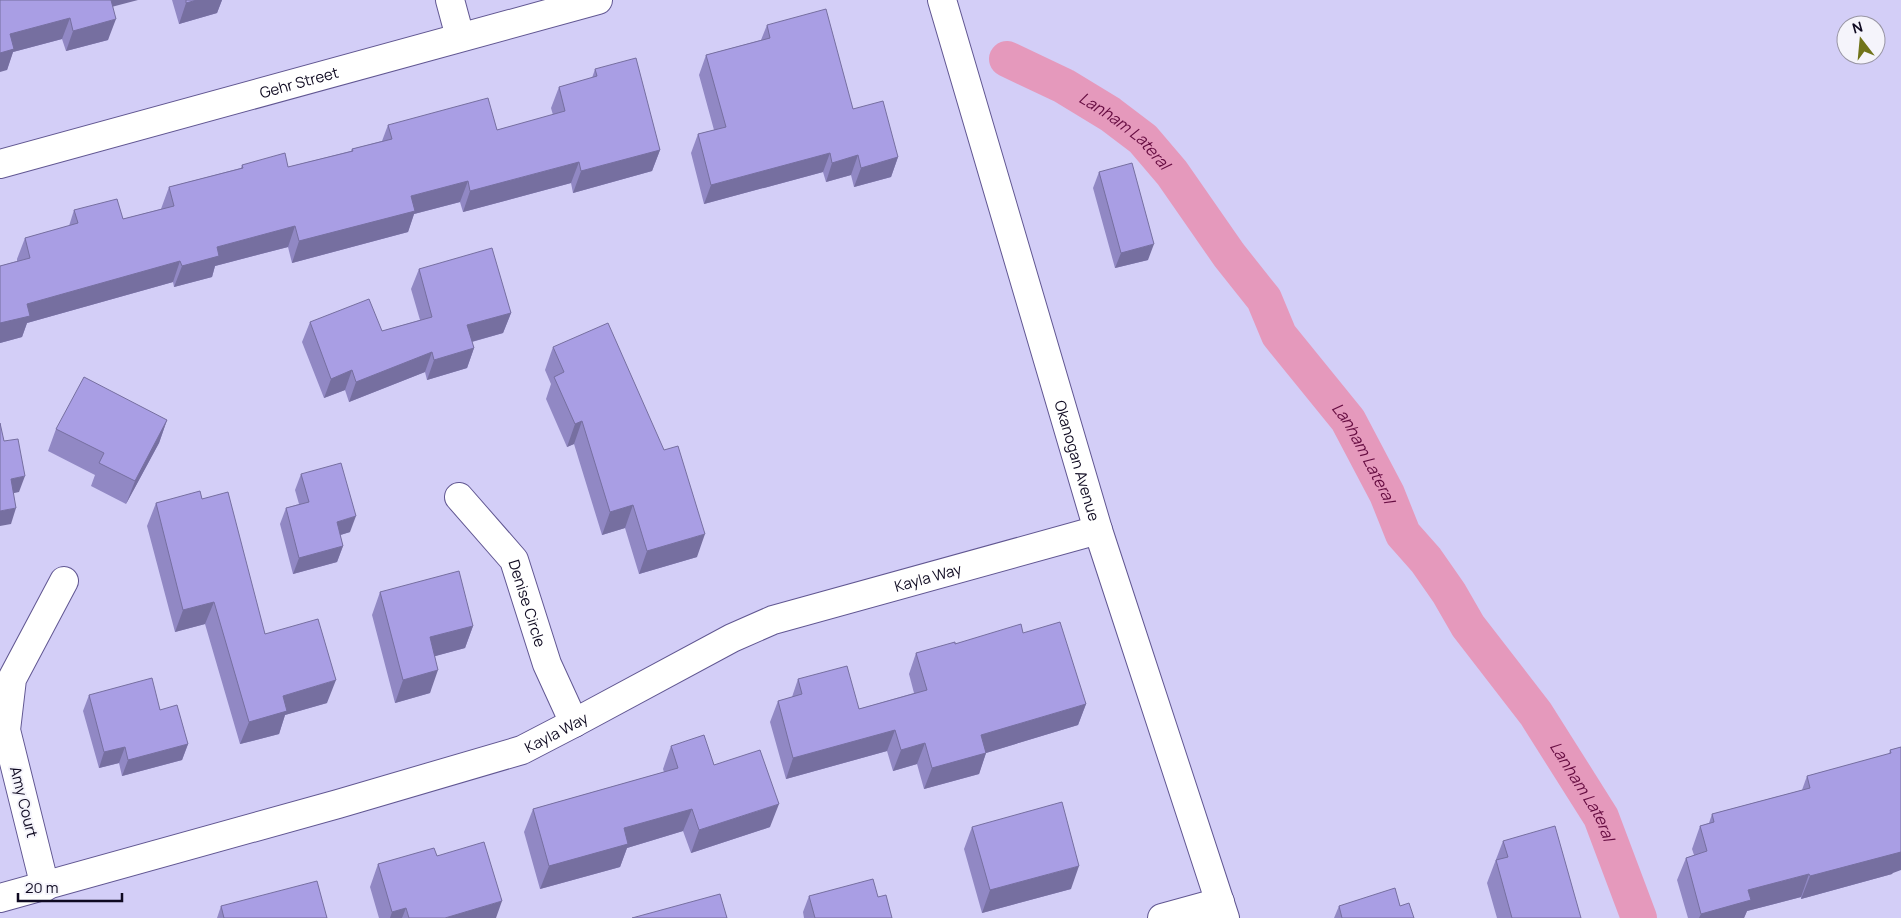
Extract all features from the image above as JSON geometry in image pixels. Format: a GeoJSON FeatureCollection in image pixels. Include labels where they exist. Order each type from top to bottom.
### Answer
{"type":"FeatureCollection","features":[{"type":"Feature","properties":{"kind":"street"},"geometry":{"type":"LineString","coordinates":[[450,0],[460,37]]}},
{"type":"Feature","properties":{"kind":"street","name":"Gehr Street"},"geometry":{"type":"LineString","coordinates":[[0,164],[598,0]]}},
{"type":"Feature","properties":{"kind":"street","name":"Okanogan Avenue"},"geometry":{"type":"LineString","coordinates":[[942,0],[1098,530],[1222,910]]}},
{"type":"Feature","properties":{"kind":"street","name":"Denise Circle"},"geometry":{"type":"LineString","coordinates":[[459,497],[514,560],[548,664],[574,723]]}},
{"type":"Feature","properties":{"kind":"street","name":"Kayla Way"},"geometry":{"type":"LineString","coordinates":[[0,898],[391,789],[522,750],[732,638],[773,620],[1098,530]]}},
{"type":"Feature","properties":{"kind":"street","name":"Amy Court"},"geometry":{"type":"LineString","coordinates":[[45,886],[6,730],[12,679],[64,581]]}},
{"type":"Feature","properties":{"kind":"street"},"geometry":{"type":"LineString","coordinates":[[1162,918],[1222,910]]}},
{"type":"Feature","properties":{"kind":"building"},"geometry":{"type":"Polygon","coordinates":[[[0,0],[111,0],[116,19],[73,31],[70,18],[10,34],[14,49],[0,53],[0,0]]]}},
{"type":"Feature","properties":{"kind":"building"},"geometry":{"type":"Polygon","coordinates":[[[186,0],[197,0],[186,3],[186,0]]]}},
{"type":"Feature","properties":{"kind":"building"},"geometry":{"type":"Polygon","coordinates":[[[826,9],[853,109],[883,101],[898,157],[861,168],[858,155],[832,163],[830,153],[711,185],[698,134],[726,127],[706,55],[770,38],[767,25],[826,9]]]}},
{"type":"Feature","properties":{"kind":"building"},"geometry":{"type":"Polygon","coordinates":[[[636,58],[660,150],[581,171],[579,162],[470,191],[468,181],[411,196],[415,211],[299,241],[295,226],[217,247],[219,256],[182,266],[180,261],[27,304],[30,316],[0,323],[0,266],[30,258],[25,238],[78,223],[74,210],[117,199],[123,219],[174,206],[169,187],[243,168],[242,165],[285,153],[288,167],[353,151],[352,149],[392,139],[388,125],[488,98],[497,130],[565,111],[559,87],[597,76],[595,69],[636,58]]]}},
{"type":"Feature","properties":{"kind":"building"},"geometry":{"type":"Polygon","coordinates":[[[1132,163],[1154,244],[1121,253],[1099,172],[1132,163]]]}},
{"type":"Feature","properties":{"kind":"building"},"geometry":{"type":"Polygon","coordinates":[[[492,248],[511,313],[467,325],[474,348],[434,360],[432,352],[356,382],[352,370],[331,379],[310,322],[369,299],[382,331],[432,317],[419,269],[492,248]]]}},
{"type":"Feature","properties":{"kind":"building"},"geometry":{"type":"Polygon","coordinates":[[[608,323],[664,450],[678,446],[705,534],[647,551],[633,505],[610,512],[582,421],[575,424],[554,377],[564,372],[553,347],[608,323]]]}},
{"type":"Feature","properties":{"kind":"building"},"geometry":{"type":"Polygon","coordinates":[[[84,377],[167,420],[135,481],[99,463],[104,453],[56,429],[84,377]]]}},
{"type":"Feature","properties":{"kind":"building"},"geometry":{"type":"Polygon","coordinates":[[[0,423],[4,441],[18,439],[25,476],[11,479],[16,508],[0,511],[0,423]]]}},
{"type":"Feature","properties":{"kind":"building"},"geometry":{"type":"Polygon","coordinates":[[[341,463],[356,516],[337,522],[343,546],[299,558],[286,508],[309,502],[301,474],[341,463]]]}},
{"type":"Feature","properties":{"kind":"building"},"geometry":{"type":"Polygon","coordinates":[[[200,491],[202,499],[228,492],[265,634],[318,619],[336,680],[283,696],[287,711],[249,722],[214,602],[183,610],[156,503],[200,491]]]}},
{"type":"Feature","properties":{"kind":"building"},"geometry":{"type":"Polygon","coordinates":[[[459,571],[473,626],[430,637],[438,670],[403,680],[380,592],[459,571]]]}},
{"type":"Feature","properties":{"kind":"building"},"geometry":{"type":"Polygon","coordinates":[[[1060,622],[1086,704],[981,735],[986,753],[932,768],[925,743],[901,750],[895,730],[793,758],[778,701],[802,694],[798,679],[847,666],[859,709],[927,690],[916,653],[955,642],[955,644],[1021,624],[1023,633],[1060,622]]]}},
{"type":"Feature","properties":{"kind":"building"},"geometry":{"type":"Polygon","coordinates":[[[152,678],[160,710],[177,705],[188,744],[128,760],[125,747],[104,752],[89,695],[152,678]]]}},
{"type":"Feature","properties":{"kind":"building"},"geometry":{"type":"Polygon","coordinates":[[[704,735],[714,765],[760,750],[779,804],[699,830],[692,809],[624,828],[628,844],[549,866],[533,809],[678,768],[671,746],[704,735]]]}},
{"type":"Feature","properties":{"kind":"building"},"geometry":{"type":"Polygon","coordinates":[[[1901,747],[1901,852],[1748,890],[1751,900],[1701,914],[1686,858],[1707,851],[1700,826],[1714,822],[1712,814],[1810,788],[1807,776],[1891,753],[1890,750],[1901,747]]]}},
{"type":"Feature","properties":{"kind":"building"},"geometry":{"type":"Polygon","coordinates":[[[1062,802],[1079,866],[990,890],[972,827],[1062,802]]]}},
{"type":"Feature","properties":{"kind":"building"},"geometry":{"type":"Polygon","coordinates":[[[1555,826],[1581,918],[1512,918],[1496,860],[1508,857],[1503,841],[1555,826]]]}},
{"type":"Feature","properties":{"kind":"building"},"geometry":{"type":"Polygon","coordinates":[[[484,842],[502,901],[445,918],[409,918],[406,908],[392,912],[378,864],[434,848],[437,856],[484,842]]]}},
{"type":"Feature","properties":{"kind":"building"},"geometry":{"type":"Polygon","coordinates":[[[873,879],[878,897],[886,895],[892,918],[815,918],[809,896],[873,879]]]}},
{"type":"Feature","properties":{"kind":"building"},"geometry":{"type":"Polygon","coordinates":[[[317,881],[327,918],[224,918],[221,906],[317,881]]]}},
{"type":"Feature","properties":{"kind":"building"},"geometry":{"type":"Polygon","coordinates":[[[1395,888],[1400,906],[1409,903],[1414,918],[1342,918],[1339,906],[1395,888]]]}},
{"type":"Feature","properties":{"kind":"building"},"geometry":{"type":"Polygon","coordinates":[[[720,894],[727,918],[632,918],[720,894]]]}},
{"type":"Feature","properties":{"kind":"waterway","name":"Lanham Lateral"},"geometry":{"type":"LineString","coordinates":[[1007,59],[1064,86],[1110,114],[1143,139],[1172,173],[1229,255],[1264,299],[1279,335],[1348,420],[1387,494],[1403,534],[1426,560],[1449,593],[1468,626],[1536,714],[1601,817],[1639,918]]}}]}
